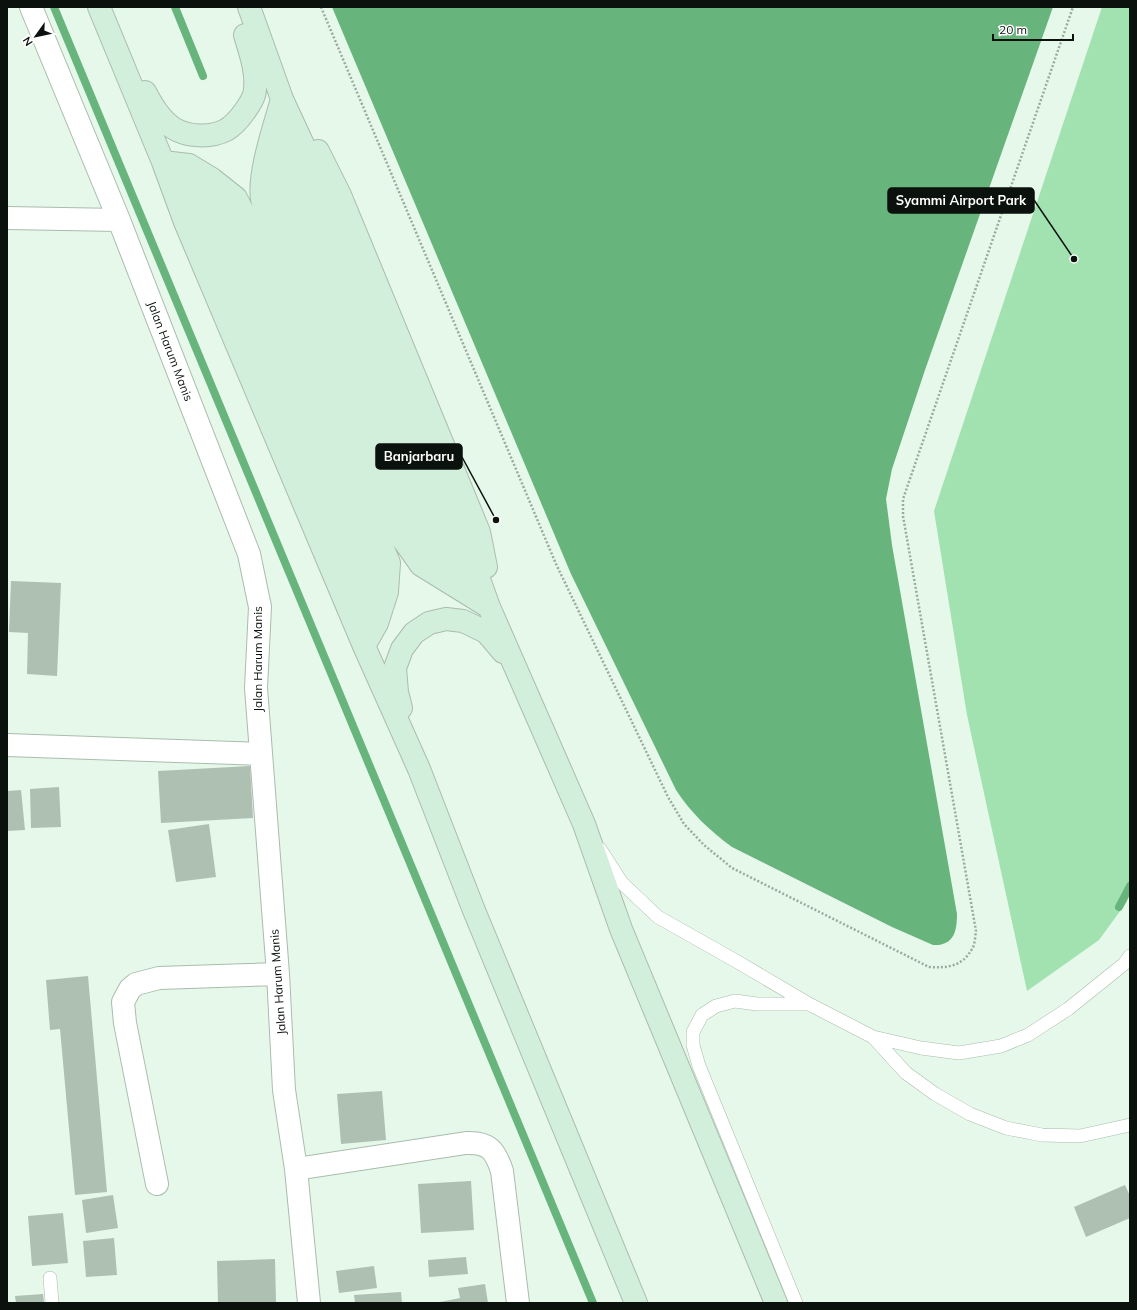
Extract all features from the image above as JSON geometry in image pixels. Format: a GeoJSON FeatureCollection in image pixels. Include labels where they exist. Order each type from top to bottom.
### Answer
{"type":"FeatureCollection","features":[{"type":"Feature","properties":{"kind":"street","name":"Jalan Harum Manis"},"geometry":{"type":"LineString","coordinates":[[31,7],[119,220],[249,554],[260,607],[256,688],[278,974],[284,1090],[296,1169],[309,1303]]}},
{"type":"Feature","properties":{"kind":"street"},"geometry":{"type":"LineString","coordinates":[[100,7],[164,162],[185,222],[364,646],[419,769],[473,908],[636,1303]]}},
{"type":"Feature","properties":{"kind":"street"},"geometry":{"type":"LineString","coordinates":[[109,30],[155,110],[173,128],[189,134],[206,136],[226,130],[239,119],[250,104],[255,90],[254,64],[238,7]]}},
{"type":"Feature","properties":{"kind":"street"},"geometry":{"type":"LineString","coordinates":[[249,7],[282,99],[292,133],[295,174],[304,208],[433,514],[449,544],[466,564],[489,607],[584,824],[621,929],[776,1303]]}},
{"type":"Feature","properties":{"kind":"street"},"geometry":{"type":"LineString","coordinates":[[282,99],[316,147],[340,195],[476,524],[488,571],[489,607]]}},
{"type":"Feature","properties":{"kind":"street"},"geometry":{"type":"LineString","coordinates":[[282,99],[266,159],[262,181],[262,198],[270,226],[398,531],[421,565],[489,607]]}},
{"type":"Feature","properties":{"kind":"street"},"geometry":{"type":"LineString","coordinates":[[164,162],[190,165],[212,179],[236,198],[276,287],[389,563],[387,592],[377,623],[364,646]]}},
{"type":"Feature","properties":{"kind":"street"},"geometry":{"type":"LineString","coordinates":[[7,218],[119,220]]}},
{"type":"Feature","properties":{"kind":"street"},"geometry":{"type":"LineString","coordinates":[[419,769],[397,692],[395,668],[402,649],[414,633],[429,624],[446,619],[463,621],[486,632],[518,675]]}},
{"type":"Feature","properties":{"kind":"street"},"geometry":{"type":"LineString","coordinates":[[7,746],[261,754]]}},
{"type":"Feature","properties":{"kind":"street"},"geometry":{"type":"LineString","coordinates":[[157,1184],[125,1023],[123,1002],[130,989],[136,984],[159,978],[278,974]]}},
{"type":"Feature","properties":{"kind":"street"},"geometry":{"type":"LineString","coordinates":[[296,1169],[466,1143],[478,1143],[491,1149],[498,1160],[502,1171],[518,1303]]}},
{"type":"Feature","properties":{"kind":"lane"},"geometry":{"type":"LineString","coordinates":[[584,824],[622,883],[658,917],[809,1004],[873,1037],[921,1048],[959,1053],[1001,1046],[1028,1035],[1068,1009],[1124,964],[1130,956]]}},
{"type":"Feature","properties":{"kind":"lane"},"geometry":{"type":"LineString","coordinates":[[796,1303],[699,1066],[693,1045],[693,1032],[702,1015],[716,1006],[735,1002],[757,1004],[809,1004]]}},
{"type":"Feature","properties":{"kind":"lane"},"geometry":{"type":"LineString","coordinates":[[873,1037],[906,1073],[935,1094],[970,1114],[1006,1128],[1042,1135],[1080,1136],[1130,1125]]}},
{"type":"Feature","properties":{"kind":"lane"},"geometry":{"type":"LineString","coordinates":[[50,1278],[52,1303]]}},
{"type":"Feature","properties":{"kind":"path"},"geometry":{"type":"LineString","coordinates":[[321,7],[556,564],[668,797],[684,824],[704,845],[732,868],[929,967],[947,968],[961,962],[973,949],[976,931],[903,516],[903,499],[1073,7]]}},
{"type":"Feature","properties":{"kind":"shaded area"},"geometry":{"type":"Polygon","coordinates":[[[332,7],[1053,7],[925,370],[892,469],[886,499],[892,545],[957,914],[955,932],[946,943],[933,945],[892,927],[732,847],[701,821],[688,807],[676,790],[571,574],[332,7]]]}},
{"type":"Feature","properties":{"kind":"shaded area"},"geometry":{"type":"Polygon","coordinates":[[[1102,7],[1130,7],[1130,894],[1126,903],[1099,940],[1027,991],[967,715],[934,511],[1102,7]]]}},
{"type":"Feature","properties":{"kind":"building"},"geometry":{"type":"Polygon","coordinates":[[[11,581],[61,583],[57,676],[27,674],[28,633],[9,632],[11,581]]]}},
{"type":"Feature","properties":{"kind":"building"},"geometry":{"type":"Polygon","coordinates":[[[250,766],[253,818],[161,823],[158,771],[250,766]]]}},
{"type":"Feature","properties":{"kind":"building"},"geometry":{"type":"Polygon","coordinates":[[[59,787],[61,827],[31,828],[30,789],[59,787]]]}},
{"type":"Feature","properties":{"kind":"building"},"geometry":{"type":"Polygon","coordinates":[[[21,790],[25,830],[7,831],[7,791],[21,790]]]}},
{"type":"Feature","properties":{"kind":"building"},"geometry":{"type":"Polygon","coordinates":[[[209,824],[216,877],[176,882],[168,830],[209,824]]]}},
{"type":"Feature","properties":{"kind":"building"},"geometry":{"type":"Polygon","coordinates":[[[88,976],[107,1192],[75,1195],[60,1029],[50,1030],[46,980],[88,976]]]}},
{"type":"Feature","properties":{"kind":"building"},"geometry":{"type":"Polygon","coordinates":[[[382,1091],[386,1140],[341,1144],[337,1094],[382,1091]]]}},
{"type":"Feature","properties":{"kind":"building"},"geometry":{"type":"Polygon","coordinates":[[[471,1181],[474,1230],[421,1233],[418,1184],[471,1181]]]}},
{"type":"Feature","properties":{"kind":"building"},"geometry":{"type":"Polygon","coordinates":[[[1125,1185],[1130,1196],[1130,1218],[1086,1237],[1074,1207],[1125,1185]]]}},
{"type":"Feature","properties":{"kind":"building"},"geometry":{"type":"Polygon","coordinates":[[[113,1195],[118,1228],[86,1233],[82,1200],[113,1195]]]}},
{"type":"Feature","properties":{"kind":"building"},"geometry":{"type":"Polygon","coordinates":[[[63,1213],[68,1263],[32,1266],[28,1216],[63,1213]]]}},
{"type":"Feature","properties":{"kind":"building"},"geometry":{"type":"Polygon","coordinates":[[[114,1238],[117,1275],[86,1277],[83,1241],[114,1238]]]}},
{"type":"Feature","properties":{"kind":"building"},"geometry":{"type":"Polygon","coordinates":[[[466,1257],[468,1274],[429,1277],[428,1260],[466,1257]]]}},
{"type":"Feature","properties":{"kind":"building"},"geometry":{"type":"Polygon","coordinates":[[[275,1259],[276,1302],[218,1303],[217,1261],[275,1259]]]}},
{"type":"Feature","properties":{"kind":"building"},"geometry":{"type":"Polygon","coordinates":[[[374,1266],[377,1288],[339,1293],[336,1271],[374,1266]]]}},
{"type":"Feature","properties":{"kind":"building"},"geometry":{"type":"Polygon","coordinates":[[[485,1284],[488,1303],[435,1303],[460,1298],[458,1288],[485,1284]]]}},
{"type":"Feature","properties":{"kind":"building"},"geometry":{"type":"Polygon","coordinates":[[[401,1292],[402,1303],[355,1303],[354,1295],[401,1292]]]}},
{"type":"Feature","properties":{"kind":"building"},"geometry":{"type":"Polygon","coordinates":[[[43,1294],[44,1303],[16,1303],[15,1296],[43,1294]]]}},
{"type":"Feature","properties":{"kind":"waterway"},"geometry":{"type":"LineString","coordinates":[[54,7],[593,1303]]}},
{"type":"Feature","properties":{"kind":"waterway"},"geometry":{"type":"LineString","coordinates":[[175,7],[203,76]]}},
{"type":"Feature","properties":{"kind":"waterway"},"geometry":{"type":"LineString","coordinates":[[1119,907],[1130,886]]}},
{"type":"Feature","properties":{"kind":"place","name":"Syammi Airport Park"},"geometry":{"type":"Point","coordinates":[1074,259]}},
{"type":"Feature","properties":{"kind":"place","name":"Banjarbaru"},"geometry":{"type":"Point","coordinates":[496,520]}}]}
